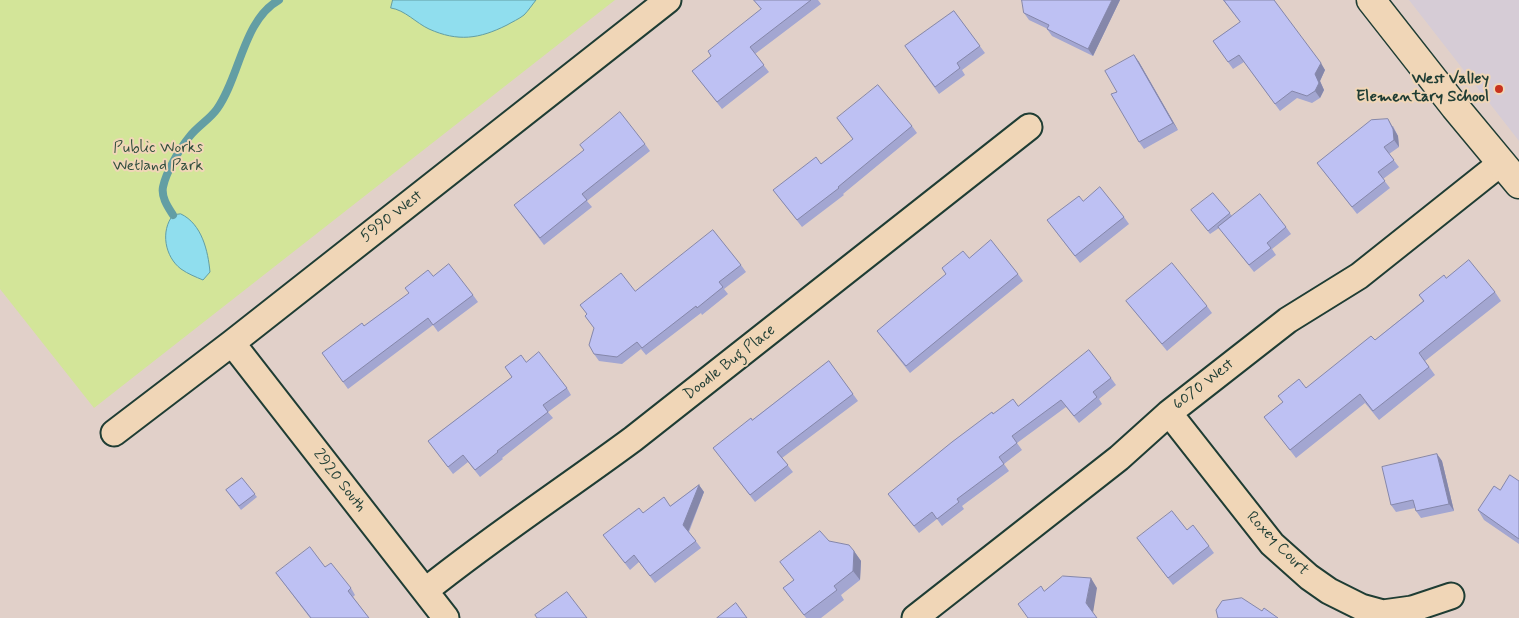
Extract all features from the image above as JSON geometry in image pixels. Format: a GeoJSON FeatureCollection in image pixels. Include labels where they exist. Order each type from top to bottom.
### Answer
{"type":"FeatureCollection","features":[{"type":"Feature","properties":{"kind":"main road"},"geometry":{"type":"LineString","coordinates":[[1371,0],[1519,184]]}},
{"type":"Feature","properties":{"kind":"street","name":"5990 West"},"geometry":{"type":"LineString","coordinates":[[114,433],[232,343],[668,0]]}},
{"type":"Feature","properties":{"kind":"street","name":"Doodle Bug Place"},"geometry":{"type":"LineString","coordinates":[[425,591],[507,528],[633,439],[1029,127]]}},
{"type":"Feature","properties":{"kind":"street","name":"6070 West"},"geometry":{"type":"LineString","coordinates":[[915,618],[1119,458],[1169,413],[1288,320],[1359,276],[1501,164]]}},
{"type":"Feature","properties":{"kind":"street","name":"2920 South"},"geometry":{"type":"LineString","coordinates":[[232,343],[446,618]]}},
{"type":"Feature","properties":{"kind":"street","name":"Roxey Court"},"geometry":{"type":"LineString","coordinates":[[1169,413],[1272,544],[1290,562],[1322,586],[1361,607],[1383,613],[1412,609],[1451,596]]}},
{"type":"Feature","properties":{"kind":"shaded area","name":"West Valley Elementary School"},"geometry":{"type":"Polygon","coordinates":[[[1409,0],[1519,0],[1519,141],[1409,0]]]}},
{"type":"Feature","properties":{"kind":"green space","name":"Public Works Wetland Park"},"geometry":{"type":"Polygon","coordinates":[[[0,0],[615,0],[94,408],[0,289],[0,0]]]}},
{"type":"Feature","properties":{"kind":"water"},"geometry":{"type":"Polygon","coordinates":[[[393,0],[536,0],[524,15],[497,30],[478,36],[459,37],[449,36],[429,29],[401,11],[391,8],[393,0]]]}},
{"type":"Feature","properties":{"kind":"water"},"geometry":{"type":"Polygon","coordinates":[[[181,214],[194,224],[203,239],[208,255],[210,272],[203,280],[181,269],[171,258],[168,251],[166,236],[169,221],[173,215],[181,214]]]}},
{"type":"Feature","properties":{"kind":"building"},"geometry":{"type":"Polygon","coordinates":[[[754,0],[811,0],[750,47],[764,65],[717,102],[692,71],[711,56],[708,51],[761,9],[754,0]]]}},
{"type":"Feature","properties":{"kind":"building"},"geometry":{"type":"Polygon","coordinates":[[[1022,0],[1112,0],[1088,49],[1047,29],[1049,25],[1024,13],[1022,0]]]}},
{"type":"Feature","properties":{"kind":"building"},"geometry":{"type":"Polygon","coordinates":[[[1224,0],[1274,0],[1321,63],[1315,74],[1319,83],[1315,91],[1307,96],[1292,91],[1275,104],[1239,55],[1228,62],[1213,41],[1240,22],[1224,0]]]}},
{"type":"Feature","properties":{"kind":"building"},"geometry":{"type":"Polygon","coordinates":[[[954,11],[980,46],[957,63],[960,68],[935,87],[905,46],[954,11]]]}},
{"type":"Feature","properties":{"kind":"building"},"geometry":{"type":"Polygon","coordinates":[[[1134,55],[1173,123],[1139,142],[1111,94],[1117,92],[1105,71],[1134,55]]]}},
{"type":"Feature","properties":{"kind":"building"},"geometry":{"type":"Polygon","coordinates":[[[878,85],[912,126],[839,188],[797,220],[773,190],[816,157],[821,164],[853,139],[837,118],[878,85]]]}},
{"type":"Feature","properties":{"kind":"building"},"geometry":{"type":"Polygon","coordinates":[[[620,112],[645,144],[582,194],[587,200],[540,238],[514,205],[584,150],[580,145],[620,112]]]}},
{"type":"Feature","properties":{"kind":"building"},"geometry":{"type":"Polygon","coordinates":[[[1388,119],[1393,129],[1394,140],[1384,147],[1394,160],[1378,172],[1385,181],[1352,207],[1317,163],[1371,120],[1388,119]]]}},
{"type":"Feature","properties":{"kind":"building"},"geometry":{"type":"Polygon","coordinates":[[[1100,187],[1124,217],[1075,256],[1047,220],[1079,196],[1083,201],[1100,187]]]}},
{"type":"Feature","properties":{"kind":"building"},"geometry":{"type":"Polygon","coordinates":[[[1213,193],[1230,213],[1208,231],[1191,210],[1213,193]]]}},
{"type":"Feature","properties":{"kind":"building"},"geometry":{"type":"Polygon","coordinates":[[[1260,194],[1286,227],[1267,243],[1271,248],[1249,265],[1218,227],[1260,194]]]}},
{"type":"Feature","properties":{"kind":"building"},"geometry":{"type":"Polygon","coordinates":[[[713,230],[741,265],[719,282],[723,287],[642,348],[637,342],[617,357],[594,354],[589,345],[594,328],[580,305],[621,273],[635,291],[713,230]]]}},
{"type":"Feature","properties":{"kind":"building"},"geometry":{"type":"Polygon","coordinates":[[[991,240],[1018,274],[906,366],[877,331],[946,274],[942,268],[963,251],[969,258],[991,240]]]}},
{"type":"Feature","properties":{"kind":"building"},"geometry":{"type":"Polygon","coordinates":[[[1469,260],[1495,292],[1419,353],[1429,367],[1373,411],[1360,394],[1290,450],[1264,417],[1283,402],[1278,396],[1299,379],[1306,388],[1371,336],[1375,340],[1424,301],[1419,295],[1444,275],[1446,278],[1469,260]]]}},
{"type":"Feature","properties":{"kind":"building"},"geometry":{"type":"Polygon","coordinates":[[[1172,263],[1207,306],[1162,344],[1126,301],[1172,263]]]}},
{"type":"Feature","properties":{"kind":"building"},"geometry":{"type":"Polygon","coordinates":[[[449,264],[473,295],[433,325],[428,318],[343,382],[322,353],[362,323],[364,326],[409,293],[405,288],[428,270],[433,276],[449,264]]]}},
{"type":"Feature","properties":{"kind":"building"},"geometry":{"type":"Polygon","coordinates":[[[1089,350],[1111,378],[1093,392],[1097,397],[1074,416],[1061,400],[1012,436],[1017,443],[999,457],[1004,464],[957,499],[959,502],[937,519],[932,512],[914,526],[888,494],[992,412],[993,414],[1013,399],[1018,406],[1089,350]]]}},
{"type":"Feature","properties":{"kind":"building"},"geometry":{"type":"Polygon","coordinates":[[[539,352],[567,388],[543,405],[548,412],[475,470],[463,455],[448,467],[428,441],[512,377],[505,367],[521,355],[526,362],[539,352]]]}},
{"type":"Feature","properties":{"kind":"building"},"geometry":{"type":"Polygon","coordinates":[[[829,361],[853,394],[777,452],[788,465],[750,495],[713,448],[829,361]]]}},
{"type":"Feature","properties":{"kind":"building"},"geometry":{"type":"Polygon","coordinates":[[[1437,454],[1449,504],[1416,511],[1413,500],[1391,505],[1382,467],[1437,454]]]}},
{"type":"Feature","properties":{"kind":"building"},"geometry":{"type":"Polygon","coordinates":[[[1510,475],[1519,481],[1519,539],[1478,510],[1494,486],[1500,490],[1510,475]]]}},
{"type":"Feature","properties":{"kind":"building"},"geometry":{"type":"Polygon","coordinates":[[[242,478],[255,494],[239,506],[226,490],[242,478]]]}},
{"type":"Feature","properties":{"kind":"building"},"geometry":{"type":"Polygon","coordinates":[[[699,485],[683,525],[696,541],[650,576],[634,555],[625,563],[603,535],[639,508],[643,513],[664,497],[670,506],[699,485]]]}},
{"type":"Feature","properties":{"kind":"building"},"geometry":{"type":"Polygon","coordinates":[[[1172,511],[1187,530],[1193,525],[1209,546],[1168,578],[1137,538],[1172,511]]]}},
{"type":"Feature","properties":{"kind":"building"},"geometry":{"type":"Polygon","coordinates":[[[820,531],[829,541],[849,545],[854,551],[853,571],[834,586],[837,590],[804,615],[783,588],[794,580],[780,562],[820,531]]]}},
{"type":"Feature","properties":{"kind":"building"},"geometry":{"type":"Polygon","coordinates":[[[310,547],[325,567],[331,563],[351,588],[348,591],[369,618],[311,618],[276,573],[310,547]]]}},
{"type":"Feature","properties":{"kind":"building"},"geometry":{"type":"Polygon","coordinates":[[[1063,576],[1091,578],[1086,603],[1097,618],[1028,618],[1018,604],[1041,586],[1044,591],[1063,576]]]}},
{"type":"Feature","properties":{"kind":"building"},"geometry":{"type":"Polygon","coordinates":[[[567,592],[587,618],[537,618],[535,615],[567,592]]]}},
{"type":"Feature","properties":{"kind":"building"},"geometry":{"type":"Polygon","coordinates":[[[1242,598],[1262,611],[1264,608],[1278,618],[1218,618],[1216,610],[1222,601],[1242,598]]]}},
{"type":"Feature","properties":{"kind":"building"},"geometry":{"type":"Polygon","coordinates":[[[736,603],[747,618],[717,618],[736,603]]]}},
{"type":"Feature","properties":{"kind":"waterway"},"geometry":{"type":"LineString","coordinates":[[173,215],[165,202],[163,194],[163,187],[170,167],[190,136],[217,109],[225,96],[257,21],[267,9],[279,0]]}},
{"type":"Feature","properties":{"kind":"place","name":"West Valley Elementary School"},"geometry":{"type":"Point","coordinates":[1499,89]}}]}
